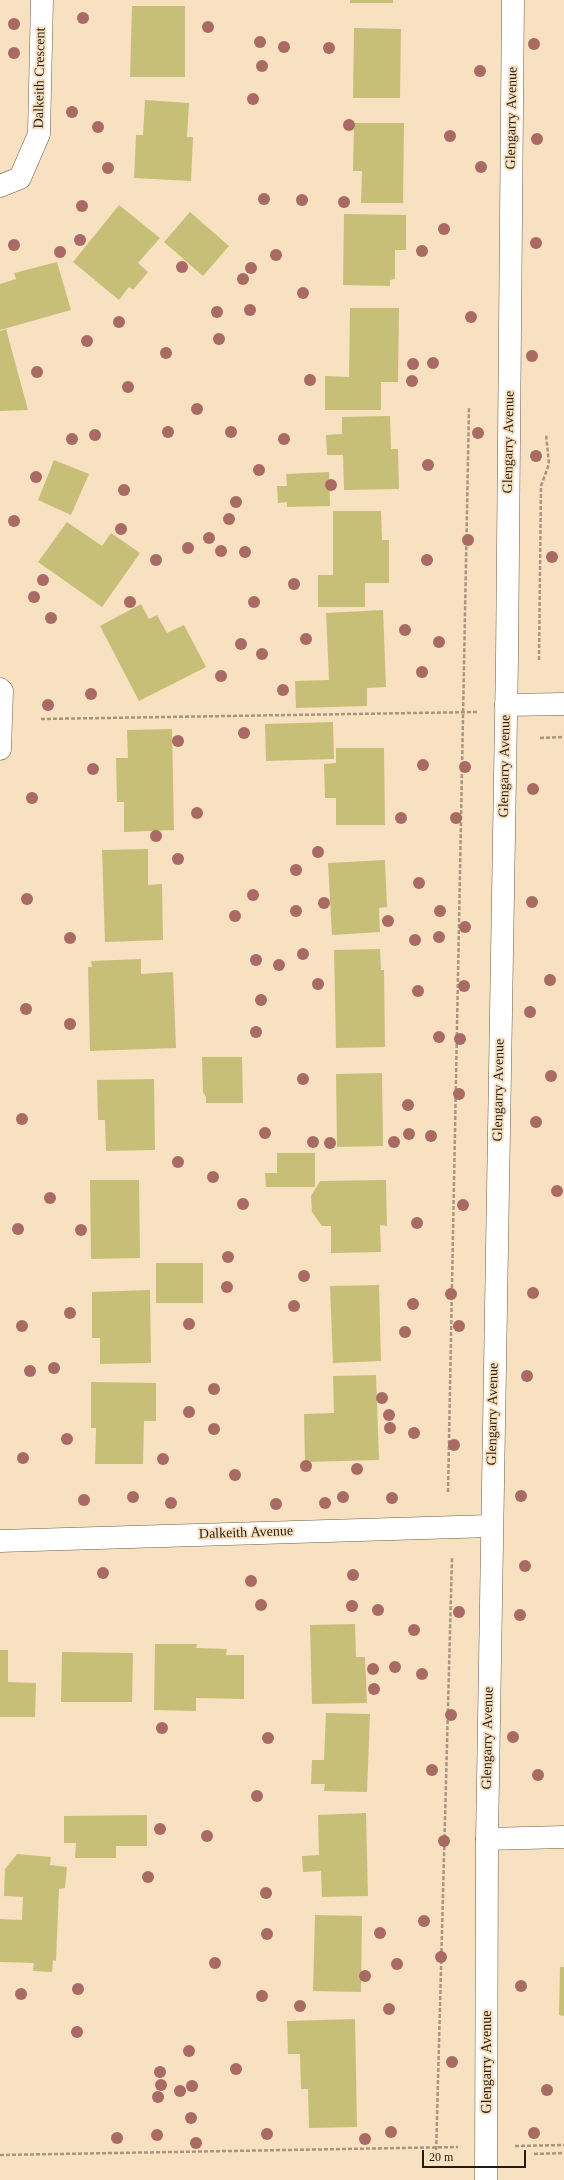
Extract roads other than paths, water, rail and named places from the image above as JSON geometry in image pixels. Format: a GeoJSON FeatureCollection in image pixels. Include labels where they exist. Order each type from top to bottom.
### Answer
{"type":"FeatureCollection","features":[{"type":"Feature","properties":{"kind":"street","name":"Dalkeith Crescent"},"geometry":{"type":"LineString","coordinates":[[0,186],[20,178],[39,134],[42,0]]}},
{"type":"Feature","properties":{"kind":"street","name":"Glengarry Avenue"},"geometry":{"type":"LineString","coordinates":[[486,2180],[487,1839],[491,1526],[506,705],[513,0]]}},
{"type":"Feature","properties":{"kind":"street"},"geometry":{"type":"LineString","coordinates":[[0,689],[2,691],[0,749]]}},
{"type":"Feature","properties":{"kind":"street"},"geometry":{"type":"LineString","coordinates":[[506,705],[564,704]]}},
{"type":"Feature","properties":{"kind":"street","name":"Dalkeith Avenue"},"geometry":{"type":"LineString","coordinates":[[0,1541],[491,1526]]}},
{"type":"Feature","properties":{"kind":"street"},"geometry":{"type":"LineString","coordinates":[[487,1839],[564,1837]]}}]}
